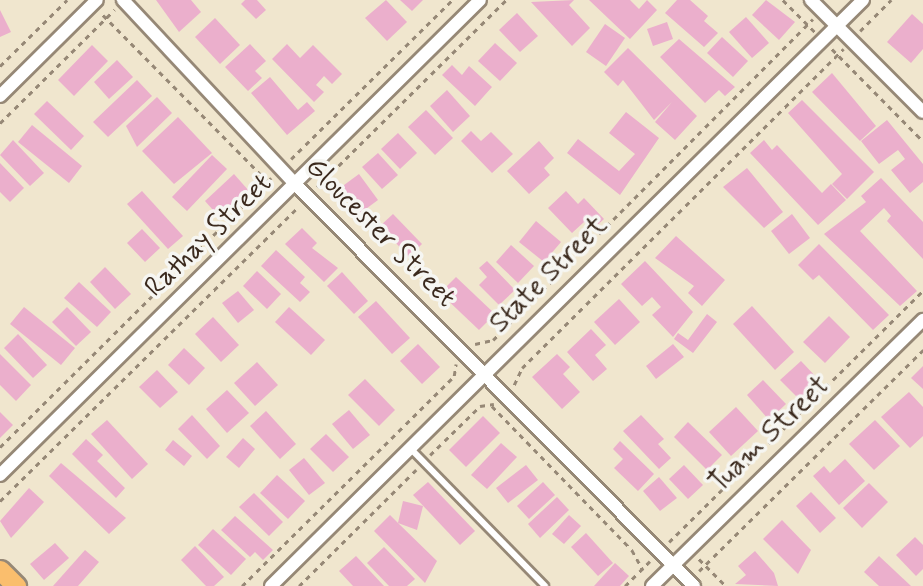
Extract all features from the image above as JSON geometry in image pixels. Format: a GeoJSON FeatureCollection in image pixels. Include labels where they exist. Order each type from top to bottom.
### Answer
{"type":"FeatureCollection","features":[{"type":"Feature","properties":{"kind":"main road"},"geometry":{"type":"LineString","coordinates":[[0,570],[16,586]]}},
{"type":"Feature","properties":{"kind":"street"},"geometry":{"type":"LineString","coordinates":[[0,96],[97,0]]}},
{"type":"Feature","properties":{"kind":"street","name":"Gloucester Street"},"geometry":{"type":"LineString","coordinates":[[124,0],[296,185],[506,392],[692,584]]}},
{"type":"Feature","properties":{"kind":"street","name":"Rathay Street"},"geometry":{"type":"LineString","coordinates":[[0,475],[480,0]]}},
{"type":"Feature","properties":{"kind":"street"},"geometry":{"type":"LineString","coordinates":[[811,0],[923,113]]}},
{"type":"Feature","properties":{"kind":"street","name":"State Street"},"geometry":{"type":"LineString","coordinates":[[271,586],[863,0]]}},
{"type":"Feature","properties":{"kind":"street","name":"Tuam Street"},"geometry":{"type":"LineString","coordinates":[[654,584],[923,320]]}},
{"type":"Feature","properties":{"kind":"lane"},"geometry":{"type":"LineString","coordinates":[[410,448],[545,586]]}},
{"type":"Feature","properties":{"kind":"path"},"geometry":{"type":"LineString","coordinates":[[0,66],[67,0]]}},
{"type":"Feature","properties":{"kind":"path"},"geometry":{"type":"LineString","coordinates":[[0,123],[124,0]]}},
{"type":"Feature","properties":{"kind":"path"},"geometry":{"type":"LineString","coordinates":[[0,447],[452,0]]}},
{"type":"Feature","properties":{"kind":"path"},"geometry":{"type":"LineString","coordinates":[[0,501],[506,0]]}},
{"type":"Feature","properties":{"kind":"path"},"geometry":{"type":"LineString","coordinates":[[783,0],[923,141]]}},
{"type":"Feature","properties":{"kind":"path"},"geometry":{"type":"LineString","coordinates":[[299,586],[480,406],[492,406],[506,392],[522,368],[891,0]]}},
{"type":"Feature","properties":{"kind":"path"},"geometry":{"type":"LineString","coordinates":[[242,586],[454,376],[467,353],[477,342],[493,340],[822,10]]}},
{"type":"Feature","properties":{"kind":"path"},"geometry":{"type":"LineString","coordinates":[[106,18],[268,181]]}},
{"type":"Feature","properties":{"kind":"path"},"geometry":{"type":"LineString","coordinates":[[625,586],[923,291]]}},
{"type":"Feature","properties":{"kind":"path"},"geometry":{"type":"LineString","coordinates":[[493,340],[498,345]]}},
{"type":"Feature","properties":{"kind":"path"},"geometry":{"type":"LineString","coordinates":[[692,584],[705,565],[923,350]]}},
{"type":"Feature","properties":{"kind":"path"},"geometry":{"type":"LineString","coordinates":[[515,362],[522,368]]}},
{"type":"Feature","properties":{"kind":"path"},"geometry":{"type":"LineString","coordinates":[[492,406],[632,550],[654,584]]}},
{"type":"Feature","properties":{"kind":"path"},"geometry":{"type":"LineString","coordinates":[[705,565],[726,586]]}},
{"type":"Feature","properties":{"kind":"building"},"geometry":{"type":"Polygon","coordinates":[[[156,0],[191,0],[201,12],[179,32],[156,0]]]}},
{"type":"Feature","properties":{"kind":"building"},"geometry":{"type":"Polygon","coordinates":[[[245,0],[257,0],[266,10],[256,19],[241,4],[245,0]]]}},
{"type":"Feature","properties":{"kind":"building"},"geometry":{"type":"Polygon","coordinates":[[[386,0],[407,22],[387,41],[365,18],[386,0]]]}},
{"type":"Feature","properties":{"kind":"building"},"geometry":{"type":"Polygon","coordinates":[[[400,0],[423,0],[412,11],[400,0]]]}},
{"type":"Feature","properties":{"kind":"building"},"geometry":{"type":"Polygon","coordinates":[[[574,0],[569,5],[590,28],[572,46],[531,2],[574,0]]]}},
{"type":"Feature","properties":{"kind":"building"},"geometry":{"type":"Polygon","coordinates":[[[589,0],[630,0],[639,9],[647,0],[657,10],[630,39],[589,0]]]}},
{"type":"Feature","properties":{"kind":"building"},"geometry":{"type":"Polygon","coordinates":[[[677,0],[690,0],[708,16],[704,21],[718,33],[704,47],[665,13],[677,0]]]}},
{"type":"Feature","properties":{"kind":"building"},"geometry":{"type":"Polygon","coordinates":[[[766,0],[795,22],[779,40],[752,15],[766,0]]]}},
{"type":"Feature","properties":{"kind":"building"},"geometry":{"type":"Polygon","coordinates":[[[0,10],[11,32],[0,37],[0,10]]]}},
{"type":"Feature","properties":{"kind":"building"},"geometry":{"type":"Polygon","coordinates":[[[517,13],[538,36],[520,52],[499,30],[517,13]]]}},
{"type":"Feature","properties":{"kind":"building"},"geometry":{"type":"Polygon","coordinates":[[[912,14],[923,24],[923,49],[911,63],[887,42],[912,14]]]}},
{"type":"Feature","properties":{"kind":"building"},"geometry":{"type":"Polygon","coordinates":[[[746,17],[769,43],[752,58],[729,32],[746,17]]]}},
{"type":"Feature","properties":{"kind":"building"},"geometry":{"type":"Polygon","coordinates":[[[215,18],[240,45],[220,64],[195,37],[215,18]]]}},
{"type":"Feature","properties":{"kind":"building"},"geometry":{"type":"Polygon","coordinates":[[[667,22],[673,39],[653,46],[647,29],[667,22]]]}},
{"type":"Feature","properties":{"kind":"building"},"geometry":{"type":"Polygon","coordinates":[[[605,24],[625,38],[606,66],[586,52],[605,24]]]}},
{"type":"Feature","properties":{"kind":"building"},"geometry":{"type":"Polygon","coordinates":[[[722,37],[748,61],[733,77],[707,53],[722,37]]]}},
{"type":"Feature","properties":{"kind":"building"},"geometry":{"type":"Polygon","coordinates":[[[679,39],[735,87],[725,96],[719,90],[705,103],[660,57],[679,39]]]}},
{"type":"Feature","properties":{"kind":"building"},"geometry":{"type":"Polygon","coordinates":[[[495,43],[517,63],[500,81],[478,61],[495,43]]]}},
{"type":"Feature","properties":{"kind":"building"},"geometry":{"type":"Polygon","coordinates":[[[250,44],[266,61],[255,71],[262,78],[248,91],[225,67],[250,44]]]}},
{"type":"Feature","properties":{"kind":"building"},"geometry":{"type":"Polygon","coordinates":[[[287,44],[300,58],[313,45],[342,74],[332,84],[324,76],[316,85],[324,92],[314,102],[272,59],[287,44]]]}},
{"type":"Feature","properties":{"kind":"building"},"geometry":{"type":"Polygon","coordinates":[[[92,45],[108,61],[74,96],[58,80],[92,45]]]}},
{"type":"Feature","properties":{"kind":"building"},"geometry":{"type":"Polygon","coordinates":[[[628,48],[697,116],[675,140],[655,122],[672,102],[654,120],[623,80],[618,86],[604,72],[628,48]]]}},
{"type":"Feature","properties":{"kind":"building"},"geometry":{"type":"Polygon","coordinates":[[[117,60],[133,77],[109,99],[94,82],[117,60]]]}},
{"type":"Feature","properties":{"kind":"building"},"geometry":{"type":"Polygon","coordinates":[[[452,65],[462,75],[469,66],[492,87],[475,106],[442,75],[452,65]]]}},
{"type":"Feature","properties":{"kind":"building"},"geometry":{"type":"Polygon","coordinates":[[[832,73],[876,126],[860,141],[812,92],[832,73]]]}},
{"type":"Feature","properties":{"kind":"building"},"geometry":{"type":"Polygon","coordinates":[[[270,77],[298,110],[307,102],[315,111],[287,135],[251,93],[270,77]]]}},
{"type":"Feature","properties":{"kind":"building"},"geometry":{"type":"Polygon","coordinates":[[[137,80],[152,96],[108,137],[93,122],[137,80]]]}},
{"type":"Feature","properties":{"kind":"building"},"geometry":{"type":"Polygon","coordinates":[[[447,90],[470,116],[453,132],[430,106],[447,90]]]}},
{"type":"Feature","properties":{"kind":"building"},"geometry":{"type":"Polygon","coordinates":[[[157,97],[172,113],[137,147],[126,126],[157,97]]]}},
{"type":"Feature","properties":{"kind":"building"},"geometry":{"type":"Polygon","coordinates":[[[802,100],[874,172],[847,199],[832,184],[842,174],[788,113],[802,100]]]}},
{"type":"Feature","properties":{"kind":"building"},"geometry":{"type":"Polygon","coordinates":[[[47,101],[84,136],[71,150],[34,114],[47,101]]]}},
{"type":"Feature","properties":{"kind":"building"},"geometry":{"type":"Polygon","coordinates":[[[426,110],[453,138],[435,155],[408,127],[426,110]]]}},
{"type":"Feature","properties":{"kind":"building"},"geometry":{"type":"Polygon","coordinates":[[[626,112],[659,138],[620,195],[567,153],[578,139],[619,171],[635,154],[609,133],[626,112]]]}},
{"type":"Feature","properties":{"kind":"building"},"geometry":{"type":"Polygon","coordinates":[[[178,117],[212,153],[174,184],[142,151],[178,117]]]}},
{"type":"Feature","properties":{"kind":"building"},"geometry":{"type":"Polygon","coordinates":[[[887,120],[923,164],[923,182],[910,193],[891,170],[905,159],[898,150],[879,164],[861,141],[887,120]]]}},
{"type":"Feature","properties":{"kind":"building"},"geometry":{"type":"Polygon","coordinates":[[[32,125],[82,166],[69,183],[18,142],[32,125]]]}},
{"type":"Feature","properties":{"kind":"building"},"geometry":{"type":"Polygon","coordinates":[[[471,131],[481,141],[491,132],[513,154],[492,173],[461,141],[471,131]]]}},
{"type":"Feature","properties":{"kind":"building"},"geometry":{"type":"Polygon","coordinates":[[[398,133],[417,153],[400,169],[381,149],[398,133]]]}},
{"type":"Feature","properties":{"kind":"building"},"geometry":{"type":"Polygon","coordinates":[[[13,140],[44,173],[30,186],[0,155],[13,140]]]}},
{"type":"Feature","properties":{"kind":"building"},"geometry":{"type":"Polygon","coordinates":[[[764,140],[772,150],[777,145],[822,193],[831,184],[846,200],[818,225],[750,153],[764,140]]]}},
{"type":"Feature","properties":{"kind":"building"},"geometry":{"type":"Polygon","coordinates":[[[539,141],[554,158],[544,168],[550,175],[529,194],[507,171],[539,141]]]}},
{"type":"Feature","properties":{"kind":"building"},"geometry":{"type":"Polygon","coordinates":[[[378,153],[398,175],[382,189],[362,167],[378,153]]]}},
{"type":"Feature","properties":{"kind":"building"},"geometry":{"type":"Polygon","coordinates":[[[212,155],[227,169],[187,211],[172,197],[212,155]]]}},
{"type":"Feature","properties":{"kind":"building"},"geometry":{"type":"Polygon","coordinates":[[[0,163],[24,188],[10,202],[0,192],[0,163]]]}},
{"type":"Feature","properties":{"kind":"building"},"geometry":{"type":"Polygon","coordinates":[[[747,168],[783,212],[764,228],[723,187],[747,168]]]}},
{"type":"Feature","properties":{"kind":"building"},"geometry":{"type":"Polygon","coordinates":[[[234,174],[249,191],[220,218],[205,201],[234,174]]]}},
{"type":"Feature","properties":{"kind":"building"},"geometry":{"type":"Polygon","coordinates":[[[359,174],[378,200],[359,214],[340,188],[359,174]]]}},
{"type":"Feature","properties":{"kind":"building"},"geometry":{"type":"Polygon","coordinates":[[[881,178],[923,222],[923,259],[887,221],[891,216],[884,208],[860,231],[917,291],[900,306],[824,234],[866,202],[861,196],[881,178]]]}},
{"type":"Feature","properties":{"kind":"building"},"geometry":{"type":"Polygon","coordinates":[[[142,191],[183,236],[168,249],[127,204],[142,191]]]}},
{"type":"Feature","properties":{"kind":"building"},"geometry":{"type":"Polygon","coordinates":[[[566,191],[578,204],[584,198],[604,219],[592,230],[584,222],[572,233],[548,208],[566,191]]]}},
{"type":"Feature","properties":{"kind":"building"},"geometry":{"type":"Polygon","coordinates":[[[393,214],[422,244],[409,257],[380,226],[393,214]]]}},
{"type":"Feature","properties":{"kind":"building"},"geometry":{"type":"Polygon","coordinates":[[[792,214],[810,238],[789,254],[771,231],[792,214]]]}},
{"type":"Feature","properties":{"kind":"building"},"geometry":{"type":"Polygon","coordinates":[[[536,221],[561,242],[544,262],[519,242],[536,221]]]}},
{"type":"Feature","properties":{"kind":"building"},"geometry":{"type":"Polygon","coordinates":[[[302,228],[317,243],[312,248],[338,268],[324,282],[285,244],[302,228]]]}},
{"type":"Feature","properties":{"kind":"building"},"geometry":{"type":"Polygon","coordinates":[[[142,229],[160,248],[145,262],[127,243],[142,229]]]}},
{"type":"Feature","properties":{"kind":"building"},"geometry":{"type":"Polygon","coordinates":[[[676,236],[725,280],[702,306],[688,293],[694,286],[655,258],[676,236]]]}},
{"type":"Feature","properties":{"kind":"building"},"geometry":{"type":"Polygon","coordinates":[[[819,244],[889,315],[873,330],[819,275],[813,280],[798,265],[819,244]]]}},
{"type":"Feature","properties":{"kind":"building"},"geometry":{"type":"Polygon","coordinates":[[[511,245],[534,266],[518,283],[496,262],[511,245]]]}},
{"type":"Feature","properties":{"kind":"building"},"geometry":{"type":"Polygon","coordinates":[[[276,250],[305,277],[300,283],[310,292],[300,302],[261,266],[276,250]]]}},
{"type":"Feature","properties":{"kind":"building"},"geometry":{"type":"Polygon","coordinates":[[[487,261],[515,290],[499,305],[479,285],[487,277],[479,268],[487,261]]]}},
{"type":"Feature","properties":{"kind":"building"},"geometry":{"type":"Polygon","coordinates":[[[645,261],[693,312],[673,337],[652,315],[661,307],[652,297],[642,306],[621,284],[645,261]]]}},
{"type":"Feature","properties":{"kind":"building"},"geometry":{"type":"Polygon","coordinates":[[[105,267],[131,294],[115,309],[90,282],[105,267]]]}},
{"type":"Feature","properties":{"kind":"building"},"geometry":{"type":"Polygon","coordinates":[[[257,271],[281,294],[267,309],[243,286],[257,271]]]}},
{"type":"Feature","properties":{"kind":"building"},"geometry":{"type":"Polygon","coordinates":[[[342,272],[368,301],[354,314],[327,286],[342,272]]]}},
{"type":"Feature","properties":{"kind":"building"},"geometry":{"type":"Polygon","coordinates":[[[456,277],[495,314],[479,330],[440,293],[456,277]]]}},
{"type":"Feature","properties":{"kind":"building"},"geometry":{"type":"Polygon","coordinates":[[[79,282],[111,312],[97,327],[64,298],[79,282]]]}},
{"type":"Feature","properties":{"kind":"building"},"geometry":{"type":"Polygon","coordinates":[[[238,291],[254,310],[238,323],[222,303],[238,291]]]}},
{"type":"Feature","properties":{"kind":"building"},"geometry":{"type":"Polygon","coordinates":[[[619,299],[640,322],[615,345],[594,322],[619,299]]]}},
{"type":"Feature","properties":{"kind":"building"},"geometry":{"type":"Polygon","coordinates":[[[376,301],[410,338],[392,354],[358,317],[376,301]]]}},
{"type":"Feature","properties":{"kind":"building"},"geometry":{"type":"Polygon","coordinates":[[[752,306],[794,352],[775,370],[733,324],[752,306]]]}},
{"type":"Feature","properties":{"kind":"building"},"geometry":{"type":"Polygon","coordinates":[[[24,307],[75,348],[61,365],[10,324],[24,307]]]}},
{"type":"Feature","properties":{"kind":"building"},"geometry":{"type":"Polygon","coordinates":[[[67,307],[91,332],[76,346],[52,322],[67,307]]]}},
{"type":"Feature","properties":{"kind":"building"},"geometry":{"type":"Polygon","coordinates":[[[289,307],[325,340],[311,355],[275,322],[289,307]]]}},
{"type":"Feature","properties":{"kind":"building"},"geometry":{"type":"Polygon","coordinates":[[[707,314],[717,322],[693,353],[674,339],[678,333],[688,340],[707,314]]]}},
{"type":"Feature","properties":{"kind":"building"},"geometry":{"type":"Polygon","coordinates":[[[829,316],[850,337],[825,363],[803,342],[829,316]]]}},
{"type":"Feature","properties":{"kind":"building"},"geometry":{"type":"Polygon","coordinates":[[[213,317],[239,345],[221,362],[195,334],[213,317]]]}},
{"type":"Feature","properties":{"kind":"building"},"geometry":{"type":"Polygon","coordinates":[[[591,329],[606,345],[595,355],[607,369],[593,381],[567,352],[591,329]]]}},
{"type":"Feature","properties":{"kind":"building"},"geometry":{"type":"Polygon","coordinates":[[[18,334],[47,365],[33,378],[4,348],[18,334]]]}},
{"type":"Feature","properties":{"kind":"building"},"geometry":{"type":"Polygon","coordinates":[[[418,344],[440,367],[422,384],[400,361],[418,344]]]}},
{"type":"Feature","properties":{"kind":"building"},"geometry":{"type":"Polygon","coordinates":[[[673,344],[684,357],[656,379],[646,366],[673,344]]]}},
{"type":"Feature","properties":{"kind":"building"},"geometry":{"type":"Polygon","coordinates":[[[184,348],[205,368],[189,385],[168,365],[184,348]]]}},
{"type":"Feature","properties":{"kind":"building"},"geometry":{"type":"Polygon","coordinates":[[[0,354],[31,385],[16,401],[0,385],[0,354]]]}},
{"type":"Feature","properties":{"kind":"building"},"geometry":{"type":"Polygon","coordinates":[[[557,354],[570,367],[563,374],[580,392],[562,409],[532,377],[557,354]]]}},
{"type":"Feature","properties":{"kind":"building"},"geometry":{"type":"Polygon","coordinates":[[[801,361],[819,380],[799,399],[780,380],[801,361]]]}},
{"type":"Feature","properties":{"kind":"building"},"geometry":{"type":"Polygon","coordinates":[[[257,362],[278,385],[255,406],[234,383],[257,362]]]}},
{"type":"Feature","properties":{"kind":"building"},"geometry":{"type":"Polygon","coordinates":[[[923,366],[923,389],[911,378],[923,366]]]}},
{"type":"Feature","properties":{"kind":"building"},"geometry":{"type":"Polygon","coordinates":[[[157,370],[178,392],[160,408],[139,387],[157,370]]]}},
{"type":"Feature","properties":{"kind":"building"},"geometry":{"type":"Polygon","coordinates":[[[365,379],[395,410],[379,426],[348,395],[365,379]]]}},
{"type":"Feature","properties":{"kind":"building"},"geometry":{"type":"Polygon","coordinates":[[[763,380],[786,404],[769,420],[747,395],[763,380]]]}},
{"type":"Feature","properties":{"kind":"building"},"geometry":{"type":"Polygon","coordinates":[[[227,390],[249,413],[227,433],[206,409],[227,390]]]}},
{"type":"Feature","properties":{"kind":"building"},"geometry":{"type":"Polygon","coordinates":[[[909,392],[923,407],[923,436],[910,448],[881,417],[909,392]]]}},
{"type":"Feature","properties":{"kind":"building"},"geometry":{"type":"Polygon","coordinates":[[[736,407],[758,431],[731,456],[709,432],[736,407]]]}},
{"type":"Feature","properties":{"kind":"building"},"geometry":{"type":"Polygon","coordinates":[[[349,410],[370,435],[353,449],[332,424],[349,410]]]}},
{"type":"Feature","properties":{"kind":"building"},"geometry":{"type":"Polygon","coordinates":[[[266,411],[296,444],[280,459],[250,426],[266,411]]]}},
{"type":"Feature","properties":{"kind":"building"},"geometry":{"type":"Polygon","coordinates":[[[0,412],[13,425],[0,438],[0,412]]]}},
{"type":"Feature","properties":{"kind":"building"},"geometry":{"type":"Polygon","coordinates":[[[192,415],[220,446],[207,459],[178,429],[192,415]]]}},
{"type":"Feature","properties":{"kind":"building"},"geometry":{"type":"Polygon","coordinates":[[[641,415],[664,439],[658,444],[671,458],[659,469],[623,431],[641,415]]]}},
{"type":"Feature","properties":{"kind":"building"},"geometry":{"type":"Polygon","coordinates":[[[483,416],[500,433],[466,467],[449,450],[483,416]]]}},
{"type":"Feature","properties":{"kind":"building"},"geometry":{"type":"Polygon","coordinates":[[[107,420],[148,464],[132,479],[91,434],[107,420]]]}},
{"type":"Feature","properties":{"kind":"building"},"geometry":{"type":"Polygon","coordinates":[[[875,420],[900,446],[874,470],[849,444],[875,420]]]}},
{"type":"Feature","properties":{"kind":"building"},"geometry":{"type":"Polygon","coordinates":[[[688,422],[722,455],[707,470],[674,437],[688,422]]]}},
{"type":"Feature","properties":{"kind":"building"},"geometry":{"type":"Polygon","coordinates":[[[326,434],[349,457],[333,472],[310,449],[326,434]]]}},
{"type":"Feature","properties":{"kind":"building"},"geometry":{"type":"Polygon","coordinates":[[[243,438],[255,449],[239,468],[226,457],[243,438]]]}},
{"type":"Feature","properties":{"kind":"building"},"geometry":{"type":"Polygon","coordinates":[[[86,439],[103,455],[97,461],[125,488],[116,498],[72,454],[86,439]]]}},
{"type":"Feature","properties":{"kind":"building"},"geometry":{"type":"Polygon","coordinates":[[[173,440],[192,456],[184,466],[165,450],[173,440]]]}},
{"type":"Feature","properties":{"kind":"building"},"geometry":{"type":"Polygon","coordinates":[[[620,441],[654,474],[638,491],[614,468],[623,459],[613,449],[620,441]]]}},
{"type":"Feature","properties":{"kind":"building"},"geometry":{"type":"Polygon","coordinates":[[[501,443],[517,457],[487,489],[471,475],[501,443]]]}},
{"type":"Feature","properties":{"kind":"building"},"geometry":{"type":"Polygon","coordinates":[[[304,458],[325,483],[309,495],[289,470],[304,458]]]}},
{"type":"Feature","properties":{"kind":"building"},"geometry":{"type":"Polygon","coordinates":[[[845,459],[865,481],[839,505],[813,476],[824,466],[830,473],[845,459]]]}},
{"type":"Feature","properties":{"kind":"building"},"geometry":{"type":"Polygon","coordinates":[[[61,463],[126,518],[109,534],[49,476],[61,463]]]}},
{"type":"Feature","properties":{"kind":"building"},"geometry":{"type":"Polygon","coordinates":[[[526,465],[538,480],[508,503],[496,488],[526,465]]]}},
{"type":"Feature","properties":{"kind":"building"},"geometry":{"type":"Polygon","coordinates":[[[684,465],[703,485],[688,499],[669,479],[684,465]]]}},
{"type":"Feature","properties":{"kind":"building"},"geometry":{"type":"Polygon","coordinates":[[[277,475],[305,501],[288,519],[260,493],[277,475]]]}},
{"type":"Feature","properties":{"kind":"building"},"geometry":{"type":"Polygon","coordinates":[[[659,477],[677,498],[660,511],[643,491],[659,477]]]}},
{"type":"Feature","properties":{"kind":"building"},"geometry":{"type":"Polygon","coordinates":[[[428,482],[475,531],[460,545],[413,495],[428,482]]]}},
{"type":"Feature","properties":{"kind":"building"},"geometry":{"type":"Polygon","coordinates":[[[543,482],[555,495],[529,519],[517,506],[543,482]]]}},
{"type":"Feature","properties":{"kind":"building"},"geometry":{"type":"Polygon","coordinates":[[[869,483],[888,502],[862,528],[843,508],[869,483]]]}},
{"type":"Feature","properties":{"kind":"building"},"geometry":{"type":"Polygon","coordinates":[[[29,488],[44,502],[11,538],[0,521],[29,488]]]}},
{"type":"Feature","properties":{"kind":"building"},"geometry":{"type":"Polygon","coordinates":[[[811,492],[836,518],[820,533],[796,506],[811,492]]]}},
{"type":"Feature","properties":{"kind":"building"},"geometry":{"type":"Polygon","coordinates":[[[254,493],[283,522],[269,536],[239,507],[254,493]]]}},
{"type":"Feature","properties":{"kind":"building"},"geometry":{"type":"Polygon","coordinates":[[[557,497],[569,510],[540,538],[528,524],[557,497]]]}},
{"type":"Feature","properties":{"kind":"building"},"geometry":{"type":"Polygon","coordinates":[[[403,501],[423,506],[417,530],[398,523],[403,501]]]}},
{"type":"Feature","properties":{"kind":"building"},"geometry":{"type":"Polygon","coordinates":[[[390,515],[437,561],[425,583],[374,531],[390,515]]]}},
{"type":"Feature","properties":{"kind":"building"},"geometry":{"type":"Polygon","coordinates":[[[569,515],[581,526],[564,544],[552,534],[569,515]]]}},
{"type":"Feature","properties":{"kind":"building"},"geometry":{"type":"Polygon","coordinates":[[[235,516],[273,550],[263,560],[255,552],[250,557],[221,530],[235,516]]]}},
{"type":"Feature","properties":{"kind":"building"},"geometry":{"type":"Polygon","coordinates":[[[782,520],[811,550],[798,574],[763,539],[782,520]]]}},
{"type":"Feature","properties":{"kind":"building"},"geometry":{"type":"Polygon","coordinates":[[[213,529],[246,559],[231,575],[198,545],[213,529]]]}},
{"type":"Feature","properties":{"kind":"building"},"geometry":{"type":"Polygon","coordinates":[[[586,533],[613,563],[598,576],[571,547],[586,533]]]}},
{"type":"Feature","properties":{"kind":"building"},"geometry":{"type":"Polygon","coordinates":[[[915,537],[923,545],[923,569],[916,576],[896,555],[915,537]]]}},
{"type":"Feature","properties":{"kind":"building"},"geometry":{"type":"Polygon","coordinates":[[[55,543],[69,558],[44,580],[30,564],[55,543]]]}},
{"type":"Feature","properties":{"kind":"building"},"geometry":{"type":"Polygon","coordinates":[[[195,546],[224,577],[214,586],[206,586],[181,560],[195,546]]]}},
{"type":"Feature","properties":{"kind":"building"},"geometry":{"type":"Polygon","coordinates":[[[384,547],[415,579],[407,586],[389,586],[367,563],[384,547]]]}},
{"type":"Feature","properties":{"kind":"building"},"geometry":{"type":"Polygon","coordinates":[[[85,550],[99,562],[78,586],[53,586],[85,550]]]}},
{"type":"Feature","properties":{"kind":"building"},"geometry":{"type":"Polygon","coordinates":[[[755,551],[774,573],[778,586],[735,584],[746,575],[738,566],[755,551]]]}},
{"type":"Feature","properties":{"kind":"building"},"geometry":{"type":"Polygon","coordinates":[[[356,556],[384,586],[353,586],[339,571],[356,556]]]}},
{"type":"Feature","properties":{"kind":"building"},"geometry":{"type":"Polygon","coordinates":[[[879,556],[911,586],[879,586],[864,572],[879,556]]]}},
{"type":"Feature","properties":{"kind":"building"},"geometry":{"type":"Polygon","coordinates":[[[615,563],[629,576],[620,586],[594,586],[615,563]]]}}]}
